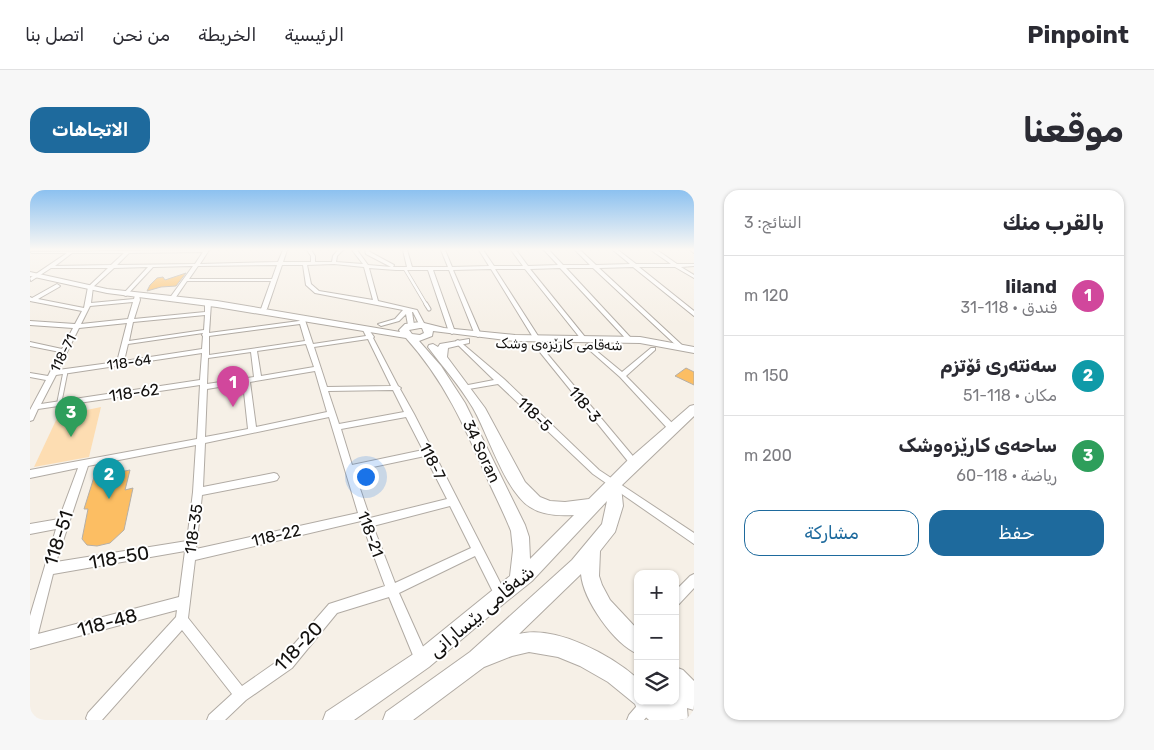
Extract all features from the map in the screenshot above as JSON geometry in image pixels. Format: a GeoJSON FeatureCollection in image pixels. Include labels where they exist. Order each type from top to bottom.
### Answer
{"type":"FeatureCollection","features":[{"type":"Feature","properties":{"kind":"main road"},"geometry":{"type":"LineString","coordinates":[[33,277],[91,290]]}},
{"type":"Feature","properties":{"kind":"main road"},"geometry":{"type":"LineString","coordinates":[[33,277],[57,286],[107,291],[137,298],[172,299],[208,308],[264,309],[365,328],[424,330]]}},
{"type":"Feature","properties":{"kind":"main road"},"geometry":{"type":"LineString","coordinates":[[250,309],[322,319],[382,324],[410,330]]}},
{"type":"Feature","properties":{"kind":"main road","name":"34 Soran"},"geometry":{"type":"LineString","coordinates":[[410,330],[446,379],[462,407],[519,532],[522,556],[518,581]]}},
{"type":"Feature","properties":{"kind":"main road","name":"شەقامی کارێزەی وشک"},"geometry":{"type":"LineString","coordinates":[[424,330],[462,341],[586,342],[630,339],[694,350]]}},
{"type":"Feature","properties":{"kind":"main road","name":"شەقامی کارێزەی وشک"},"geometry":{"type":"LineString","coordinates":[[424,330],[537,342]]}},
{"type":"Feature","properties":{"kind":"main road","name":"34 Soran"},"geometry":{"type":"LineString","coordinates":[[424,330],[442,358],[480,409],[528,498],[551,508],[568,509],[595,505]]}},
{"type":"Feature","properties":{"kind":"main road"},"geometry":{"type":"LineString","coordinates":[[442,358],[441,351],[444,346],[462,341]]}},
{"type":"Feature","properties":{"kind":"main road","name":"شەقامی کارێزەی وشک"},"geometry":{"type":"LineString","coordinates":[[586,342],[653,349],[694,356]]}},
{"type":"Feature","properties":{"kind":"main road","name":"شەقامی بێسارانی"},"geometry":{"type":"LineString","coordinates":[[334,720],[422,660],[500,594],[526,575],[634,463],[694,409]]}},
{"type":"Feature","properties":{"kind":"main road"},"geometry":{"type":"LineString","coordinates":[[493,474],[512,470]]}},
{"type":"Feature","properties":{"kind":"main road","name":"شەقامی بێسارانی"},"geometry":{"type":"LineString","coordinates":[[394,720],[476,659],[578,566],[609,527],[615,506],[613,485]]}},
{"type":"Feature","properties":{"kind":"main road"},"geometry":{"type":"LineString","coordinates":[[592,548],[591,580],[605,608],[620,628],[634,640]]}},
{"type":"Feature","properties":{"kind":"main road"},"geometry":{"type":"LineString","coordinates":[[476,659],[528,642],[557,645],[600,664],[627,683],[634,694]]}},
{"type":"Feature","properties":{"kind":"main road"},"geometry":{"type":"LineString","coordinates":[[679,682],[694,696]]}},
{"type":"Feature","properties":{"kind":"main road"},"geometry":{"type":"LineString","coordinates":[[677,720],[675,705],[679,698],[684,696],[694,699]]}},
{"type":"Feature","properties":{"kind":"main road"},"geometry":{"type":"LineString","coordinates":[[641,705],[665,720]]}},
{"type":"Feature","properties":{"kind":"street"},"geometry":{"type":"LineString","coordinates":[[91,290],[104,275]]}},
{"type":"Feature","properties":{"kind":"street"},"geometry":{"type":"LineString","coordinates":[[126,294],[143,275]]}},
{"type":"Feature","properties":{"kind":"street"},"geometry":{"type":"LineString","coordinates":[[172,299],[191,275]]}},
{"type":"Feature","properties":{"kind":"street"},"geometry":{"type":"LineString","coordinates":[[172,299],[191,275]]}},
{"type":"Feature","properties":{"kind":"street"},"geometry":{"type":"LineString","coordinates":[[264,309],[276,275]]}},
{"type":"Feature","properties":{"kind":"street"},"geometry":{"type":"LineString","coordinates":[[307,275],[308,285],[317,292],[415,311],[424,330]]}},
{"type":"Feature","properties":{"kind":"street"},"geometry":{"type":"LineString","coordinates":[[369,275],[376,302]]}},
{"type":"Feature","properties":{"kind":"street"},"geometry":{"type":"LineString","coordinates":[[432,275],[452,332]]}},
{"type":"Feature","properties":{"kind":"street"},"geometry":{"type":"LineString","coordinates":[[454,275],[478,335]]}},
{"type":"Feature","properties":{"kind":"street"},"geometry":{"type":"LineString","coordinates":[[497,275],[537,342]]}},
{"type":"Feature","properties":{"kind":"street"},"geometry":{"type":"LineString","coordinates":[[533,275],[586,342],[672,428]]}},
{"type":"Feature","properties":{"kind":"street"},"geometry":{"type":"LineString","coordinates":[[571,275],[630,339]]}},
{"type":"Feature","properties":{"kind":"street"},"geometry":{"type":"LineString","coordinates":[[603,275],[681,347]]}},
{"type":"Feature","properties":{"kind":"street"},"geometry":{"type":"LineString","coordinates":[[646,275],[694,314]]}},
{"type":"Feature","properties":{"kind":"street"},"geometry":{"type":"LineString","coordinates":[[187,280],[274,280]]}},
{"type":"Feature","properties":{"kind":"street"},"geometry":{"type":"LineString","coordinates":[[31,300],[57,286]]}},
{"type":"Feature","properties":{"kind":"street","name":"118-71"},"geometry":{"type":"LineString","coordinates":[[32,413],[77,326],[86,307],[91,290]]}},
{"type":"Feature","properties":{"kind":"street"},"geometry":{"type":"LineString","coordinates":[[31,300],[86,307],[137,298],[120,363]]}},
{"type":"Feature","properties":{"kind":"street"},"geometry":{"type":"LineString","coordinates":[[30,323],[77,326],[208,308]]}},
{"type":"Feature","properties":{"kind":"street","name":"118-35"},"geometry":{"type":"LineString","coordinates":[[182,620],[189,550],[198,492],[208,308]]}},
{"type":"Feature","properties":{"kind":"street"},"geometry":{"type":"LineString","coordinates":[[382,324],[396,320],[406,309]]}},
{"type":"Feature","properties":{"kind":"street"},"geometry":{"type":"LineString","coordinates":[[406,309],[410,330]]}},
{"type":"Feature","properties":{"kind":"street","name":"118-21"},"geometry":{"type":"LineString","coordinates":[[206,333],[302,321],[365,519],[392,590],[422,660]]}},
{"type":"Feature","properties":{"kind":"street","name":"118-7"},"geometry":{"type":"LineString","coordinates":[[365,328],[500,594]]}},
{"type":"Feature","properties":{"kind":"street"},"geometry":{"type":"LineString","coordinates":[[125,343],[206,333]]}},
{"type":"Feature","properties":{"kind":"street"},"geometry":{"type":"LineString","coordinates":[[310,344],[371,337]]}},
{"type":"Feature","properties":{"kind":"street","name":"118-5"},"geometry":{"type":"LineString","coordinates":[[462,341],[580,458],[613,485],[694,539]]}},
{"type":"Feature","properties":{"kind":"street","name":"118-3"},"geometry":{"type":"LineString","coordinates":[[537,342],[634,463]]}},
{"type":"Feature","properties":{"kind":"street"},"geometry":{"type":"LineString","coordinates":[[30,344],[64,351]]}},
{"type":"Feature","properties":{"kind":"street","name":"118-64"},"geometry":{"type":"LineString","coordinates":[[30,375],[52,376],[66,371],[120,363],[310,344]]}},
{"type":"Feature","properties":{"kind":"street"},"geometry":{"type":"LineString","coordinates":[[622,376],[653,349]]}},
{"type":"Feature","properties":{"kind":"street"},"geometry":{"type":"LineString","coordinates":[[254,350],[258,378]]}},
{"type":"Feature","properties":{"kind":"street","name":"118-62"},"geometry":{"type":"LineString","coordinates":[[32,413],[59,404],[317,369]]}},
{"type":"Feature","properties":{"kind":"street"},"geometry":{"type":"LineString","coordinates":[[246,380],[252,431]]}},
{"type":"Feature","properties":{"kind":"street"},"geometry":{"type":"LineString","coordinates":[[466,388],[501,381]]}},
{"type":"Feature","properties":{"kind":"street"},"geometry":{"type":"LineString","coordinates":[[324,389],[397,388]]}},
{"type":"Feature","properties":{"kind":"street"},"geometry":{"type":"LineString","coordinates":[[30,474],[200,442],[332,414]]}},
{"type":"Feature","properties":{"kind":"street"},"geometry":{"type":"LineString","coordinates":[[336,427],[410,414]]}},
{"type":"Feature","properties":{"kind":"street"},"geometry":{"type":"LineString","coordinates":[[349,469],[428,452]]}},
{"type":"Feature","properties":{"kind":"street","name":"118-51"},"geometry":{"type":"LineString","coordinates":[[30,643],[35,600],[49,569],[62,523],[84,464]]}},
{"type":"Feature","properties":{"kind":"street"},"geometry":{"type":"LineString","coordinates":[[198,492],[274,477]]}},
{"type":"Feature","properties":{"kind":"street","name":"118-22"},"geometry":{"type":"LineString","coordinates":[[189,550],[365,519],[453,501]]}},
{"type":"Feature","properties":{"kind":"street"},"geometry":{"type":"LineString","coordinates":[[30,529],[62,523]]}},
{"type":"Feature","properties":{"kind":"street","name":"118-50"},"geometry":{"type":"LineString","coordinates":[[49,569],[189,550]]}},
{"type":"Feature","properties":{"kind":"street","name":"118-20"},"geometry":{"type":"LineString","coordinates":[[214,720],[242,695],[287,663],[333,608],[392,590],[477,550]]}},
{"type":"Feature","properties":{"kind":"street"},"geometry":{"type":"LineString","coordinates":[[679,596],[694,580]]}},
{"type":"Feature","properties":{"kind":"street","name":"118-48"},"geometry":{"type":"LineString","coordinates":[[30,643],[183,602]]}},
{"type":"Feature","properties":{"kind":"street"},"geometry":{"type":"LineString","coordinates":[[92,719],[182,620],[242,695]]}},
{"type":"Feature","properties":{"kind":"lane"},"geometry":{"type":"LineString","coordinates":[[410,275],[429,309]]}},
{"type":"Feature","properties":{"kind":"lane"},"geometry":{"type":"LineString","coordinates":[[59,404],[66,371]]}},
{"type":"Feature","properties":{"kind":"shaded area"},"geometry":{"type":"Polygon","coordinates":[[[101,407],[89,457],[34,467],[58,416],[101,407]]]}},
{"type":"Feature","properties":{"kind":"building"},"geometry":{"type":"Polygon","coordinates":[[[185,275],[176,286],[161,287],[147,291],[157,278],[163,277],[165,280],[185,275]]]}},
{"type":"Feature","properties":{"kind":"building"},"geometry":{"type":"Polygon","coordinates":[[[686,368],[694,372],[694,385],[675,376],[686,368]]]}},
{"type":"Feature","properties":{"kind":"building"},"geometry":{"type":"Polygon","coordinates":[[[130,470],[125,490],[133,488],[124,530],[110,543],[97,546],[87,545],[82,539],[88,509],[84,509],[94,477],[130,470]]]}},
{"type":"Feature","properties":{"kind":"place","name":"liland"},"geometry":{"type":"Point","coordinates":[233,407]}},
{"type":"Feature","properties":{"kind":"place","name":"ساحه‌ی کارێزه‌وشک"},"geometry":{"type":"Point","coordinates":[71,437]}},
{"type":"Feature","properties":{"kind":"place","name":"سەنتەری ئۆتزم"},"geometry":{"type":"Point","coordinates":[109,499]}}]}
